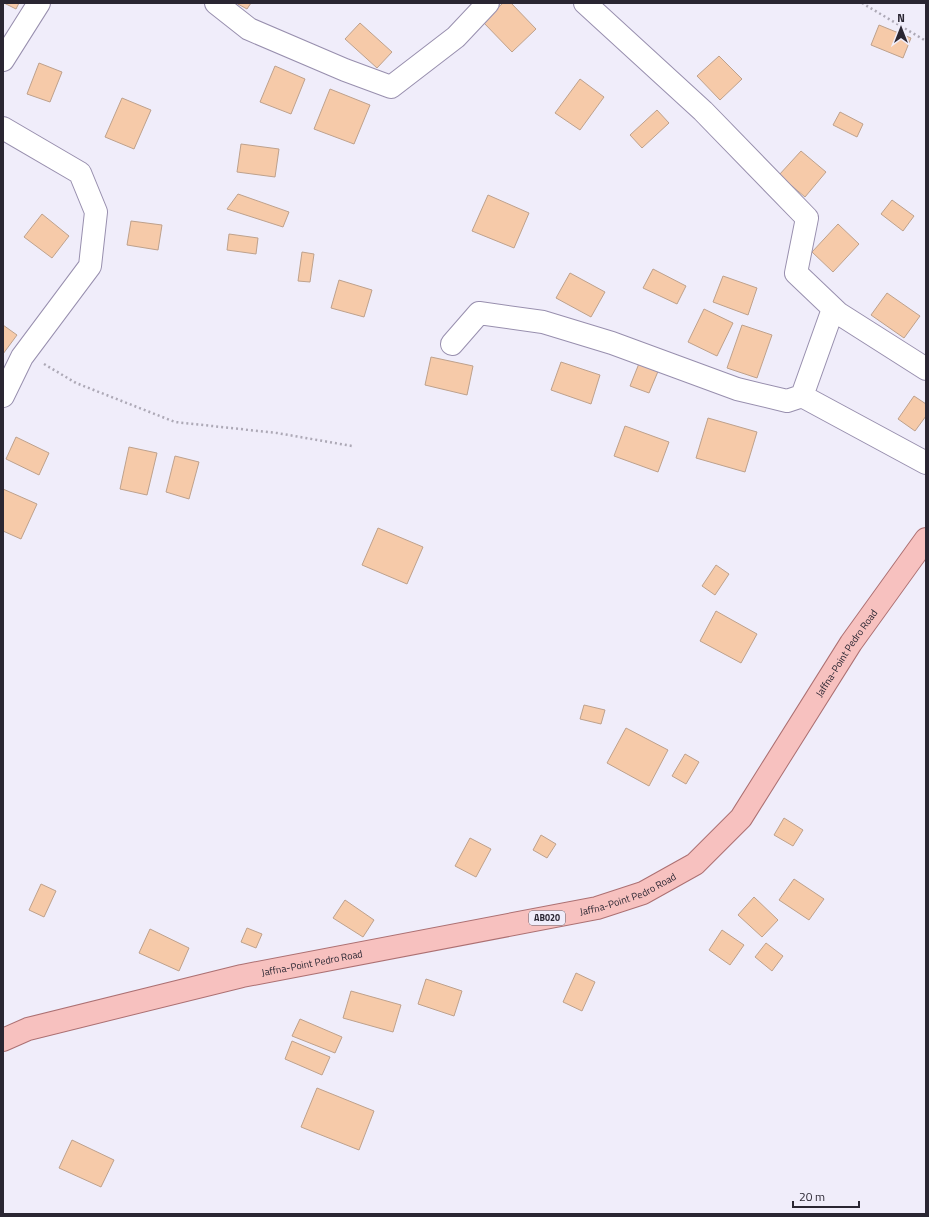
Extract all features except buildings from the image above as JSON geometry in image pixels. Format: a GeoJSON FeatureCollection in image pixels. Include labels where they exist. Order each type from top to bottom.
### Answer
{"type":"FeatureCollection","features":[{"type":"Feature","properties":{"kind":"main road","name":"Jaffna-Point Pedro Road"},"geometry":{"type":"LineString","coordinates":[[3,1040],[28,1029],[242,976],[597,908],[644,894],[695,864],[741,818],[852,643],[926,539]]}},
{"type":"Feature","properties":{"kind":"street"},"geometry":{"type":"LineString","coordinates":[[3,60],[39,3]]}},
{"type":"Feature","properties":{"kind":"street"},"geometry":{"type":"LineString","coordinates":[[216,3],[249,29],[345,70],[391,87],[456,37],[488,3]]}},
{"type":"Feature","properties":{"kind":"street"},"geometry":{"type":"LineString","coordinates":[[584,3],[703,111],[807,218],[796,273],[833,309],[926,369]]}},
{"type":"Feature","properties":{"kind":"street"},"geometry":{"type":"LineString","coordinates":[[3,128],[80,173],[96,212],[90,266],[25,352],[3,396]]}},
{"type":"Feature","properties":{"kind":"street"},"geometry":{"type":"LineString","coordinates":[[802,396],[833,309]]}},
{"type":"Feature","properties":{"kind":"street"},"geometry":{"type":"LineString","coordinates":[[452,344],[479,313],[543,322],[612,343],[737,389],[787,401],[802,396],[926,463]]}},
{"type":"Feature","properties":{"kind":"path"},"geometry":{"type":"LineString","coordinates":[[862,3],[926,41]]}},
{"type":"Feature","properties":{"kind":"path"},"geometry":{"type":"LineString","coordinates":[[25,352],[76,383],[175,422],[277,432],[352,446]]}}]}
